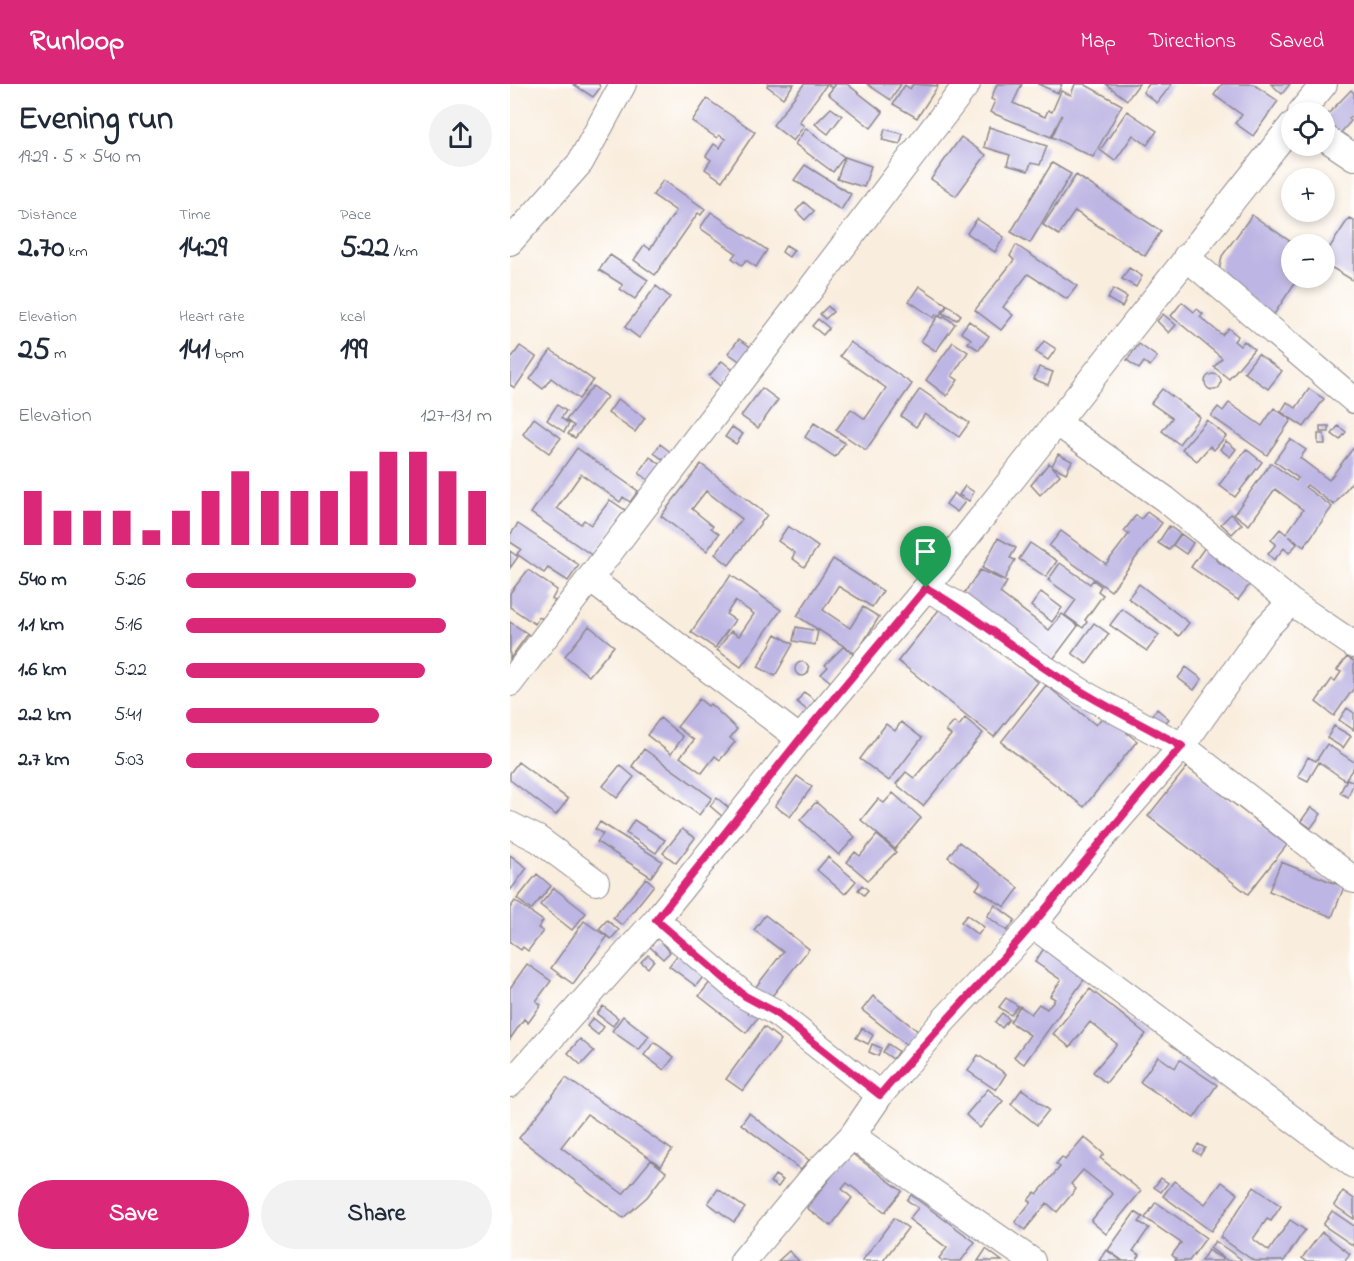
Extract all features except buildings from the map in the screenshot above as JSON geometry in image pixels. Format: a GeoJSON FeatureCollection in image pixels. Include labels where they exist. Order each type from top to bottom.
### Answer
{"type":"FeatureCollection","features":[{"type":"Feature","properties":{"kind":"street"},"geometry":{"type":"LineString","coordinates":[[510,242],[580,163],[623,84]]}},
{"type":"Feature","properties":{"kind":"street"},"geometry":{"type":"LineString","coordinates":[[510,683],[967,84]]}},
{"type":"Feature","properties":{"kind":"street"},"geometry":{"type":"LineString","coordinates":[[1309,102],[1324,84]]}},
{"type":"Feature","properties":{"kind":"street"},"geometry":{"type":"LineString","coordinates":[[510,1083],[656,920],[800,739],[926,588],[1281,139]]}},
{"type":"Feature","properties":{"kind":"street"},"geometry":{"type":"LineString","coordinates":[[1335,144],[1354,157]]}},
{"type":"Feature","properties":{"kind":"street"},"geometry":{"type":"LineString","coordinates":[[1186,256],[1354,400]]}},
{"type":"Feature","properties":{"kind":"street"},"geometry":{"type":"LineString","coordinates":[[1056,422],[1165,499],[1291,602],[1354,645]]}},
{"type":"Feature","properties":{"kind":"street"},"geometry":{"type":"LineString","coordinates":[[590,579],[800,739]]}},
{"type":"Feature","properties":{"kind":"street"},"geometry":{"type":"LineString","coordinates":[[926,588],[958,606],[1036,663],[1090,697],[1182,746],[1354,880]]}},
{"type":"Feature","properties":{"kind":"street"},"geometry":{"type":"LineString","coordinates":[[743,1261],[818,1171],[852,1136],[880,1095],[945,1019],[1033,925],[1097,844],[1182,746],[1264,630],[1291,602]]}},
{"type":"Feature","properties":{"kind":"street"},"geometry":{"type":"LineString","coordinates":[[510,825],[538,839],[596,882]]}},
{"type":"Feature","properties":{"kind":"street"},"geometry":{"type":"LineString","coordinates":[[656,920],[745,996],[783,1018],[880,1095]]}},
{"type":"Feature","properties":{"kind":"street"},"geometry":{"type":"LineString","coordinates":[[1033,925],[1354,1165]]}},
{"type":"Feature","properties":{"kind":"street"},"geometry":{"type":"LineString","coordinates":[[852,1136],[1032,1261]]}},
{"type":"Feature","properties":{"kind":"route"},"geometry":{"type":"LineString","coordinates":[[926,588],[958,606],[1036,663],[1090,697],[1182,746],[1097,844],[1033,925],[945,1019],[880,1095],[775,1012],[745,996],[656,920],[800,739],[926,588]]}}]}
